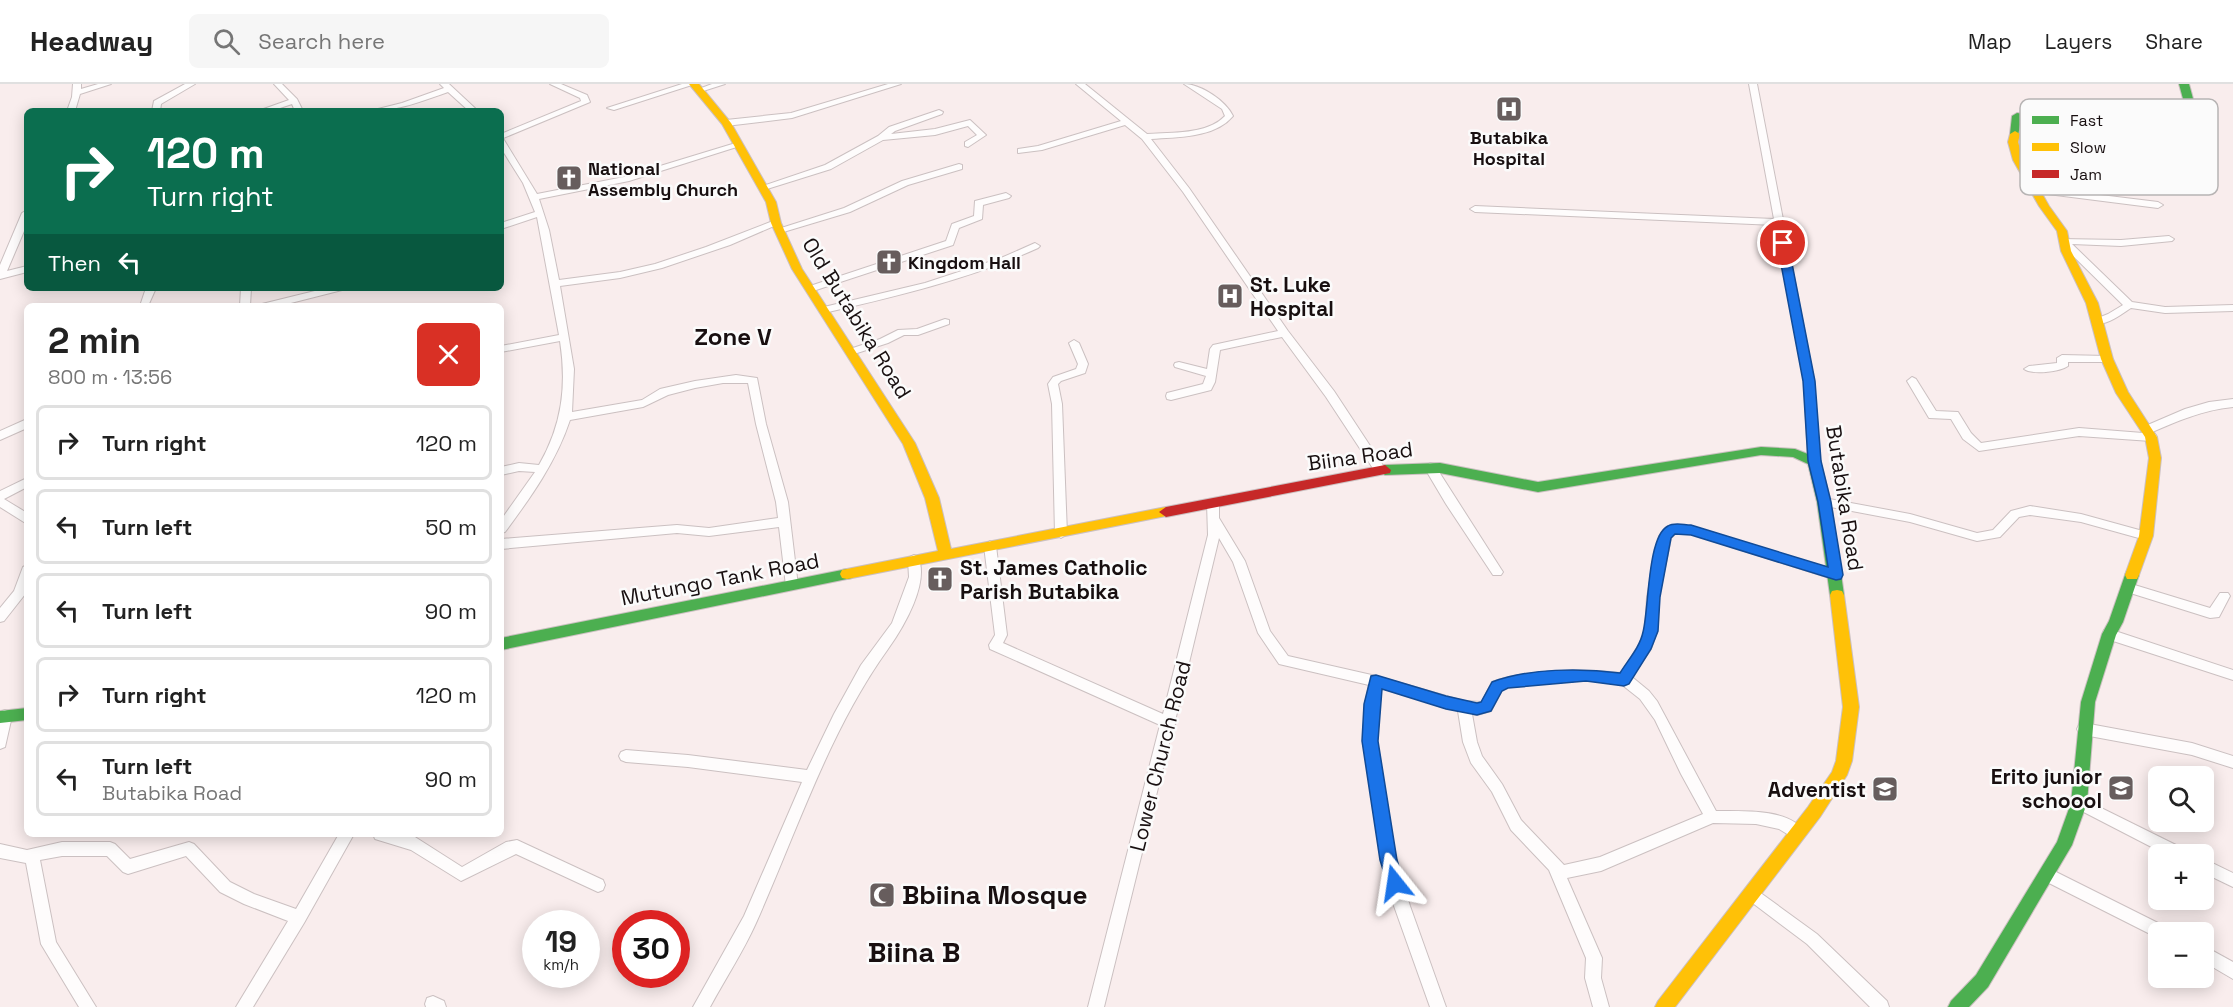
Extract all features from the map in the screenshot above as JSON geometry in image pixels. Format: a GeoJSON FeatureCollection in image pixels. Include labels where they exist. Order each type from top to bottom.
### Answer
{"type":"FeatureCollection","features":[{"type":"Feature","properties":{"kind":"main road"},"geometry":{"type":"LineString","coordinates":[[2184,84],[2186,99]]}},
{"type":"Feature","properties":{"kind":"main road","name":"Old Butabika Road"},"geometry":{"type":"LineString","coordinates":[[695,86],[726,123],[764,187],[792,260],[917,458],[932,498],[946,554]]}},
{"type":"Feature","properties":{"kind":"main road"},"geometry":{"type":"LineString","coordinates":[[2020,116],[2017,116],[2013,142],[2020,162]]}},
{"type":"Feature","properties":{"kind":"main road"},"geometry":{"type":"LineString","coordinates":[[1957,1007],[1982,981],[2064,845],[2079,804],[2088,702],[2109,634],[2146,536],[2155,458],[2149,434],[2122,393],[2107,359],[2092,303],[2062,241],[2062,231],[2039,195]]}},
{"type":"Feature","properties":{"kind":"main road","name":"Biina Road"},"geometry":{"type":"LineString","coordinates":[[946,554],[1060,534],[1380,470],[1430,467],[1475,473],[1538,487],[1761,451],[1794,452],[1814,461]]}},
{"type":"Feature","properties":{"kind":"main road","name":"Butabika Road"},"geometry":{"type":"LineString","coordinates":[[1664,1007],[1839,776],[1849,738],[1851,707],[1849,678],[1836,575],[1824,502],[1814,461]]}},
{"type":"Feature","properties":{"kind":"main road","name":"Mutungo Tank Road"},"geometry":{"type":"LineString","coordinates":[[504,643],[946,554]]}},
{"type":"Feature","properties":{"kind":"main road"},"geometry":{"type":"LineString","coordinates":[[2,717],[24,714]]}},
{"type":"Feature","properties":{"kind":"street"},"geometry":{"type":"LineString","coordinates":[[72,108],[77,88],[107,84]]}},
{"type":"Feature","properties":{"kind":"street"},"geometry":{"type":"LineString","coordinates":[[156,108],[157,103],[165,97],[191,84]]}},
{"type":"Feature","properties":{"kind":"street"},"geometry":{"type":"LineString","coordinates":[[278,84],[298,108]]}},
{"type":"Feature","properties":{"kind":"street"},"geometry":{"type":"LineString","coordinates":[[504,136],[586,102],[584,97],[554,84]]}},
{"type":"Feature","properties":{"kind":"street"},"geometry":{"type":"LineString","coordinates":[[611,108],[695,86],[721,84]]}},
{"type":"Feature","properties":{"kind":"street"},"geometry":{"type":"LineString","coordinates":[[726,123],[792,115],[882,86],[897,84]]}},
{"type":"Feature","properties":{"kind":"street"},"geometry":{"type":"LineString","coordinates":[[1080,84],[1146,137],[1186,190],[1284,333],[1330,394],[1380,470]]}},
{"type":"Feature","properties":{"kind":"street"},"geometry":{"type":"LineString","coordinates":[[1146,137],[1213,128],[1227,119],[1229,116],[1225,108],[1188,84]]}},
{"type":"Feature","properties":{"kind":"street","name":"Butabika Road"},"geometry":{"type":"LineString","coordinates":[[1753,84],[1809,381],[1814,461]]}},
{"type":"Feature","properties":{"kind":"street"},"geometry":{"type":"LineString","coordinates":[[389,108],[404,105],[446,86],[471,108]]}},
{"type":"Feature","properties":{"kind":"street"},"geometry":{"type":"LineString","coordinates":[[272,108],[294,101]]}},
{"type":"Feature","properties":{"kind":"street"},"geometry":{"type":"LineString","coordinates":[[764,187],[828,167],[881,138],[892,129],[939,112]]}},
{"type":"Feature","properties":{"kind":"street"},"geometry":{"type":"LineString","coordinates":[[1021,151],[1039,148],[1127,122]]}},
{"type":"Feature","properties":{"kind":"street"},"geometry":{"type":"LineString","coordinates":[[881,138],[935,132],[970,123],[976,126],[982,135],[968,144]]}},
{"type":"Feature","properties":{"kind":"street"},"geometry":{"type":"LineString","coordinates":[[534,197],[626,179],[739,145]]}},
{"type":"Feature","properties":{"kind":"street"},"geometry":{"type":"LineString","coordinates":[[504,147],[534,197],[549,244],[568,374],[565,417],[556,443],[542,469],[504,525]]}},
{"type":"Feature","properties":{"kind":"street"},"geometry":{"type":"LineString","coordinates":[[554,284],[642,271],[706,252],[735,238],[847,210],[905,183],[959,167]]}},
{"type":"Feature","properties":{"kind":"street"},"geometry":{"type":"LineString","coordinates":[[2077,195],[2158,205]]}},
{"type":"Feature","properties":{"kind":"street"},"geometry":{"type":"LineString","coordinates":[[810,289],[950,243],[955,226],[979,217],[978,203],[1006,196]]}},
{"type":"Feature","properties":{"kind":"street"},"geometry":{"type":"LineString","coordinates":[[1475,209],[1779,222]]}},
{"type":"Feature","properties":{"kind":"street"},"geometry":{"type":"LineString","coordinates":[[504,225],[540,213]]}},
{"type":"Feature","properties":{"kind":"street"},"geometry":{"type":"LineString","coordinates":[[0,276],[22,233]]}},
{"type":"Feature","properties":{"kind":"street"},"geometry":{"type":"LineString","coordinates":[[2062,241],[2121,243],[2169,239]]}},
{"type":"Feature","properties":{"kind":"street"},"geometry":{"type":"LineString","coordinates":[[2062,241],[2129,305],[2157,310],[2233,308]]}},
{"type":"Feature","properties":{"kind":"street"},"geometry":{"type":"LineString","coordinates":[[824,310],[927,285],[1004,260],[1035,246]]}},
{"type":"Feature","properties":{"kind":"street"},"geometry":{"type":"LineString","coordinates":[[0,276],[24,270]]}},
{"type":"Feature","properties":{"kind":"street"},"geometry":{"type":"LineString","coordinates":[[278,303],[327,291]]}},
{"type":"Feature","properties":{"kind":"street"},"geometry":{"type":"LineString","coordinates":[[2097,321],[2129,305]]}},
{"type":"Feature","properties":{"kind":"street"},"geometry":{"type":"LineString","coordinates":[[851,352],[884,341],[902,332],[918,332],[945,322]]}},
{"type":"Feature","properties":{"kind":"street"},"geometry":{"type":"LineString","coordinates":[[1171,396],[1206,387],[1210,382],[1217,347],[1284,333]]}},
{"type":"Feature","properties":{"kind":"street"},"geometry":{"type":"LineString","coordinates":[[504,348],[564,337]]}},
{"type":"Feature","properties":{"kind":"street"},"geometry":{"type":"LineString","coordinates":[[1060,534],[1057,404],[1053,384],[1057,379],[1081,371],[1083,364],[1074,343]]}},
{"type":"Feature","properties":{"kind":"street"},"geometry":{"type":"LineString","coordinates":[[2029,369],[2063,366],[2062,358],[2107,359]]}},
{"type":"Feature","properties":{"kind":"street"},"geometry":{"type":"LineString","coordinates":[[1179,365],[1210,374]]}},
{"type":"Feature","properties":{"kind":"street"},"geometry":{"type":"LineString","coordinates":[[565,417],[643,403],[652,400],[660,388],[746,377],[753,380],[761,424],[777,478],[792,586]]}},
{"type":"Feature","properties":{"kind":"street"},"geometry":{"type":"LineString","coordinates":[[1912,381],[1933,415],[1954,415],[1967,436],[1979,447],[2079,432],[2149,434],[2174,416],[2208,404],[2233,403]]}},
{"type":"Feature","properties":{"kind":"street"},"geometry":{"type":"LineString","coordinates":[[0,436],[24,424]]}},
{"type":"Feature","properties":{"kind":"street"},"geometry":{"type":"LineString","coordinates":[[504,470],[519,467],[542,469]]}},
{"type":"Feature","properties":{"kind":"street"},"geometry":{"type":"LineString","coordinates":[[1430,467],[1497,572]]}},
{"type":"Feature","properties":{"kind":"street"},"geometry":{"type":"LineString","coordinates":[[0,496],[24,484]]}},
{"type":"Feature","properties":{"kind":"street"},"geometry":{"type":"LineString","coordinates":[[0,502],[22,510]]}},
{"type":"Feature","properties":{"kind":"street"},"geometry":{"type":"LineString","coordinates":[[1824,502],[1910,518],[1977,537],[1996,534],[2010,517],[2027,510],[2101,522],[2146,536]]}},
{"type":"Feature","properties":{"kind":"street","name":"Lower Church Road"},"geometry":{"type":"LineString","coordinates":[[1096,1007],[1212,546],[1214,503]]}},
{"type":"Feature","properties":{"kind":"street"},"geometry":{"type":"LineString","coordinates":[[1215,520],[1239,561],[1264,633],[1284,660],[1376,681],[1477,709],[1486,707],[1497,686],[1507,682],[1586,675],[1624,679],[1650,699],[1682,764],[1712,817]]}},
{"type":"Feature","properties":{"kind":"street"},"geometry":{"type":"LineString","coordinates":[[504,544],[678,529],[709,532],[784,522]]}},
{"type":"Feature","properties":{"kind":"street"},"geometry":{"type":"LineString","coordinates":[[1624,679],[1646,645],[1651,631],[1656,578],[1667,532],[1677,529],[1691,530],[1836,575]]}},
{"type":"Feature","properties":{"kind":"street"},"geometry":{"type":"LineString","coordinates":[[990,546],[1001,635],[995,645],[1169,723]]}},
{"type":"Feature","properties":{"kind":"street"},"geometry":{"type":"LineString","coordinates":[[701,1007],[749,921],[839,718],[866,669],[897,626],[915,577],[914,560]]}},
{"type":"Feature","properties":{"kind":"street"},"geometry":{"type":"LineString","coordinates":[[0,617],[20,593],[24,580]]}},
{"type":"Feature","properties":{"kind":"street"},"geometry":{"type":"LineString","coordinates":[[2128,588],[2210,613],[2215,613],[2224,596]]}},
{"type":"Feature","properties":{"kind":"street"},"geometry":{"type":"LineString","coordinates":[[2109,634],[2233,675]]}},
{"type":"Feature","properties":{"kind":"street"},"geometry":{"type":"LineString","coordinates":[[1376,681],[1370,741],[1389,860],[1438,1007]]}},
{"type":"Feature","properties":{"kind":"street"},"geometry":{"type":"LineString","coordinates":[[1464,707],[1470,742],[1476,759],[1497,788],[1516,825],[1555,866],[1564,872],[1601,864],[1712,817],[1756,818],[1782,823],[1797,833]]}},
{"type":"Feature","properties":{"kind":"street"},"geometry":{"type":"LineString","coordinates":[[0,743],[2,717]]}},
{"type":"Feature","properties":{"kind":"street"},"geometry":{"type":"LineString","coordinates":[[2084,729],[2192,749],[2233,762]]}},
{"type":"Feature","properties":{"kind":"street"},"geometry":{"type":"LineString","coordinates":[[626,756],[688,761],[811,777]]}},
{"type":"Feature","properties":{"kind":"street"},"geometry":{"type":"LineString","coordinates":[[2079,804],[2159,844]]}},
{"type":"Feature","properties":{"kind":"street"},"geometry":{"type":"LineString","coordinates":[[244,1007],[345,837]]}},
{"type":"Feature","properties":{"kind":"street"},"geometry":{"type":"LineString","coordinates":[[390,837],[415,844],[461,873],[467,872],[511,847],[517,847],[598,885]]}},
{"type":"Feature","properties":{"kind":"street"},"geometry":{"type":"LineString","coordinates":[[0,851],[29,856],[62,849],[110,849],[128,867],[189,849],[225,887],[299,918]]}},
{"type":"Feature","properties":{"kind":"street"},"geometry":{"type":"LineString","coordinates":[[29,856],[32,858],[37,874],[49,944],[88,1007]]}},
{"type":"Feature","properties":{"kind":"street"},"geometry":{"type":"LineString","coordinates":[[1555,866],[1594,958],[1593,978],[1597,998],[1602,1007]]}},
{"type":"Feature","properties":{"kind":"street"},"geometry":{"type":"LineString","coordinates":[[2214,871],[2233,880]]}},
{"type":"Feature","properties":{"kind":"street"},"geometry":{"type":"LineString","coordinates":[[2046,874],[2148,925]]}},
{"type":"Feature","properties":{"kind":"street"},"geometry":{"type":"LineString","coordinates":[[1751,893],[1812,939],[1881,1007]]}},
{"type":"Feature","properties":{"kind":"street"},"geometry":{"type":"LineString","coordinates":[[2214,960],[2233,971]]}},
{"type":"Feature","properties":{"kind":"traffic: fast"},"geometry":{"type":"LineString","coordinates":[[2184,84],[2188,99]]}},
{"type":"Feature","properties":{"kind":"traffic: fast"},"geometry":{"type":"LineString","coordinates":[[2015,134],[2017,116],[2020,116]]}},
{"type":"Feature","properties":{"kind":"traffic: fast"},"geometry":{"type":"LineString","coordinates":[[1385,470],[1440,468],[1538,487],[1761,451],[1795,453],[1814,461],[1824,502],[1837,595]]}},
{"type":"Feature","properties":{"kind":"traffic: fast"},"geometry":{"type":"LineString","coordinates":[[504,643],[847,574]]}},
{"type":"Feature","properties":{"kind":"traffic: fast"},"geometry":{"type":"LineString","coordinates":[[1957,1007],[1982,981],[2064,845],[2079,803],[2088,702],[2109,634],[2116,622],[2132,575]]}},
{"type":"Feature","properties":{"kind":"traffic: fast"},"geometry":{"type":"LineString","coordinates":[[0,717],[24,714]]}},
{"type":"Feature","properties":{"kind":"traffic: slow"},"geometry":{"type":"LineString","coordinates":[[694,84],[726,123],[771,202],[776,223],[797,269],[909,443],[932,498],[946,554]]}},
{"type":"Feature","properties":{"kind":"traffic: slow"},"geometry":{"type":"LineString","coordinates":[[2015,134],[2013,142],[2020,164]]}},
{"type":"Feature","properties":{"kind":"traffic: slow"},"geometry":{"type":"LineString","coordinates":[[2038,195],[2062,231],[2066,251],[2092,303],[2107,359],[2122,393],[2151,437],[2155,458],[2146,536],[2132,575]]}},
{"type":"Feature","properties":{"kind":"traffic: slow"},"geometry":{"type":"LineString","coordinates":[[847,574],[1166,512]]}},
{"type":"Feature","properties":{"kind":"traffic: slow"},"geometry":{"type":"LineString","coordinates":[[1664,1007],[1814,812],[1839,775],[1844,761],[1851,707],[1837,595]]}},
{"type":"Feature","properties":{"kind":"traffic: jam"},"geometry":{"type":"LineString","coordinates":[[1166,512],[1385,470]]}},
{"type":"Feature","properties":{"kind":"place","name":"Butabika Hospital"},"geometry":{"type":"Point","coordinates":[1509,109]}},
{"type":"Feature","properties":{"kind":"place","name":"National Assembly Church"},"geometry":{"type":"Point","coordinates":[569,178]}},
{"type":"Feature","properties":{"kind":"place","name":"Kingdom Hall"},"geometry":{"type":"Point","coordinates":[889,262]}},
{"type":"Feature","properties":{"kind":"place","name":"St. Luke Hospital"},"geometry":{"type":"Point","coordinates":[1230,296]}},
{"type":"Feature","properties":{"kind":"place","name":"St. James Catholic Parish Butabika"},"geometry":{"type":"Point","coordinates":[940,579]}},
{"type":"Feature","properties":{"kind":"place","name":"Erito junior schoool"},"geometry":{"type":"Point","coordinates":[2121,788]}},
{"type":"Feature","properties":{"kind":"place","name":"Adventist"},"geometry":{"type":"Point","coordinates":[1885,789]}},
{"type":"Feature","properties":{"kind":"place","name":"Bbiina Mosque"},"geometry":{"type":"Point","coordinates":[882,895]}},
{"type":"Feature","properties":{"kind":"district","name":"Zone V"},"geometry":{"type":"Point","coordinates":[733,336]}},
{"type":"Feature","properties":{"kind":"district","name":"Biina B"},"geometry":{"type":"Point","coordinates":[914,952]}},
{"type":"Feature","properties":{"kind":"route"},"geometry":{"type":"LineString","coordinates":[[1395,883],[1389,860],[1370,741],[1376,681],[1464,707],[1482,709],[1486,707],[1497,686],[1507,682],[1586,675],[1624,679],[1646,645],[1651,631],[1656,578],[1665,536],[1672,529],[1691,530],[1836,575],[1824,502],[1814,461],[1809,381],[1783,243]]}}]}
